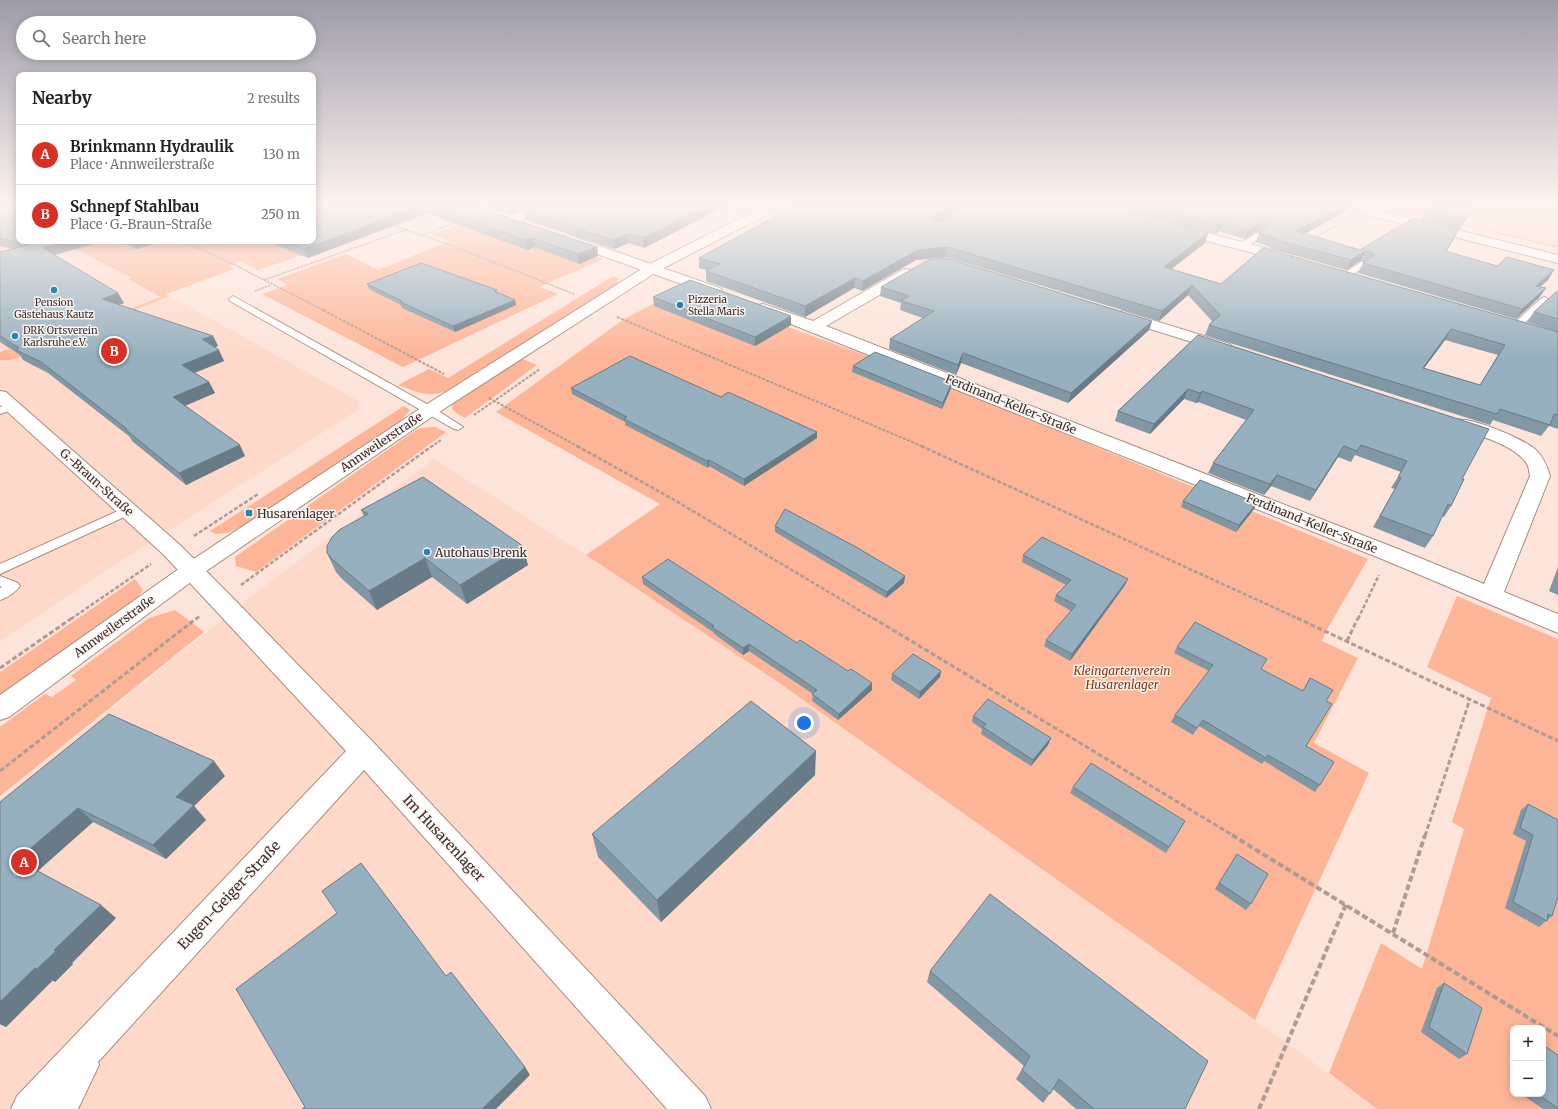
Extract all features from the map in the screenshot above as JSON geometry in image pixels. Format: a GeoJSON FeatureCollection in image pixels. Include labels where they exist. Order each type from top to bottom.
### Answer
{"type":"FeatureCollection","features":[{"type":"Feature","properties":{"kind":"street","name":"Ferdinand-Keller-Straße"},"geometry":{"type":"LineString","coordinates":[[614,255],[814,327],[1390,554],[1558,624]]}},
{"type":"Feature","properties":{"kind":"street","name":"Annweilerstraße"},"geometry":{"type":"LineString","coordinates":[[0,709],[182,560],[430,410],[653,268],[679,255]]}},
{"type":"Feature","properties":{"kind":"street"},"geometry":{"type":"LineString","coordinates":[[1275,255],[1298,261]]}},
{"type":"Feature","properties":{"kind":"street"},"geometry":{"type":"LineString","coordinates":[[1541,255],[1558,259]]}},
{"type":"Feature","properties":{"kind":"street"},"geometry":{"type":"LineString","coordinates":[[814,327],[922,264]]}},
{"type":"Feature","properties":{"kind":"street"},"geometry":{"type":"LineString","coordinates":[[1334,272],[1362,280]]}},
{"type":"Feature","properties":{"kind":"street"},"geometry":{"type":"LineString","coordinates":[[1111,312],[1241,352]]}},
{"type":"Feature","properties":{"kind":"street"},"geometry":{"type":"LineString","coordinates":[[1502,321],[1530,329]]}},
{"type":"Feature","properties":{"kind":"street","name":"G.-Braun-Straße"},"geometry":{"type":"LineString","coordinates":[[4,404],[129,510],[182,560]]}},
{"type":"Feature","properties":{"kind":"street"},"geometry":{"type":"LineString","coordinates":[[1448,420],[1486,432],[1522,449],[1536,462],[1540,476],[1491,596]]}},
{"type":"Feature","properties":{"kind":"street","name":"Im Husarenlager"},"geometry":{"type":"LineString","coordinates":[[182,560],[364,751],[692,1109]]}},
{"type":"Feature","properties":{"kind":"street","name":"Eugen-Geiger-Straße"},"geometry":{"type":"LineString","coordinates":[[30,1109],[364,751]]}},
{"type":"Feature","properties":{"kind":"street","name":"Eugen-Geiger-Straße"},"geometry":{"type":"LineString","coordinates":[[58,1109],[94,1039]]}},
{"type":"Feature","properties":{"kind":"lane"},"geometry":{"type":"LineString","coordinates":[[1347,275],[1364,264]]}},
{"type":"Feature","properties":{"kind":"lane"},"geometry":{"type":"LineString","coordinates":[[233,299],[458,427]]}},
{"type":"Feature","properties":{"kind":"lane"},"geometry":{"type":"LineString","coordinates":[[1517,325],[1545,300]]}},
{"type":"Feature","properties":{"kind":"lane"},"geometry":{"type":"LineString","coordinates":[[0,569],[129,510]]}},
{"type":"Feature","properties":{"kind":"lane"},"geometry":{"type":"LineString","coordinates":[[0,581],[13,586],[0,595]]}},
{"type":"Feature","properties":{"kind":"path"},"geometry":{"type":"LineString","coordinates":[[211,255],[264,280],[445,375]]}},
{"type":"Feature","properties":{"kind":"path"},"geometry":{"type":"LineString","coordinates":[[264,280],[334,255]]}},
{"type":"Feature","properties":{"kind":"path"},"geometry":{"type":"LineString","coordinates":[[473,255],[547,283]]}},
{"type":"Feature","properties":{"kind":"path"},"geometry":{"type":"LineString","coordinates":[[1283,257],[1287,255]]}},
{"type":"Feature","properties":{"kind":"path"},"geometry":{"type":"LineString","coordinates":[[624,319],[930,450],[1347,641],[1558,741]]}},
{"type":"Feature","properties":{"kind":"path"},"geometry":{"type":"LineString","coordinates":[[0,771],[221,600],[501,395]]}},
{"type":"Feature","properties":{"kind":"path"},"geometry":{"type":"LineString","coordinates":[[494,401],[684,506],[901,635],[1346,904],[1558,1036]]}},
{"type":"Feature","properties":{"kind":"path"},"geometry":{"type":"LineString","coordinates":[[1347,641],[1390,554]]}},
{"type":"Feature","properties":{"kind":"path"},"geometry":{"type":"LineString","coordinates":[[0,668],[182,560]]}},
{"type":"Feature","properties":{"kind":"path"},"geometry":{"type":"LineString","coordinates":[[1393,933],[1470,699]]}},
{"type":"Feature","properties":{"kind":"path"},"geometry":{"type":"LineString","coordinates":[[1259,1109],[1346,904]]}},
{"type":"Feature","properties":{"kind":"shaded area"},"geometry":{"type":"Polygon","coordinates":[[[0,255],[88,255],[166,294],[360,402],[358,410],[82,586],[0,642],[0,255]]]}},
{"type":"Feature","properties":{"kind":"shaded area"},"geometry":{"type":"Polygon","coordinates":[[[434,459],[586,555],[775,680],[1255,1020],[1377,1109],[0,1109],[0,799],[262,588],[434,459]]]}},
{"type":"Feature","properties":{"kind":"green space"},"geometry":{"type":"Polygon","coordinates":[[[87,255],[304,255],[258,270],[240,261],[230,266],[234,269],[166,294],[169,296],[20,357],[10,360],[0,360],[0,352],[9,349],[18,354],[161,297],[128,279],[132,278],[87,255]]]}},
{"type":"Feature","properties":{"kind":"green space"},"geometry":{"type":"Polygon","coordinates":[[[344,255],[348,255],[378,270],[415,255],[590,255],[603,259],[539,287],[558,294],[403,367],[262,294],[287,285],[278,279],[344,255]]]}},
{"type":"Feature","properties":{"kind":"green space"},"geometry":{"type":"Polygon","coordinates":[[[613,276],[619,279],[615,286],[451,390],[436,394],[424,394],[398,385],[429,369],[448,378],[613,276]]]}},
{"type":"Feature","properties":{"kind":"green space","name":"Kleingartenverein Husarenlager"},"geometry":{"type":"Polygon","coordinates":[[[684,288],[883,362],[1065,434],[1368,559],[1326,631],[1322,641],[1358,658],[1314,743],[1369,773],[1255,1020],[775,680],[586,555],[660,504],[496,412],[624,319],[684,288]]]}},
{"type":"Feature","properties":{"kind":"green space"},"geometry":{"type":"Polygon","coordinates":[[[520,358],[537,365],[465,418],[452,409],[453,402],[520,358]]]}},
{"type":"Feature","properties":{"kind":"green space"},"geometry":{"type":"Polygon","coordinates":[[[404,406],[410,410],[400,422],[250,522],[228,533],[215,534],[210,531],[404,406]]]}},
{"type":"Feature","properties":{"kind":"green space"},"geometry":{"type":"Polygon","coordinates":[[[435,427],[446,432],[256,572],[236,566],[235,557],[413,432],[420,428],[435,427]]]}},
{"type":"Feature","properties":{"kind":"green space"},"geometry":{"type":"Polygon","coordinates":[[[135,579],[143,590],[135,602],[0,699],[0,672],[135,579]]]}},
{"type":"Feature","properties":{"kind":"green space"},"geometry":{"type":"Polygon","coordinates":[[[1457,596],[1558,639],[1558,1109],[1377,1109],[1329,1073],[1381,943],[1422,969],[1464,829],[1452,822],[1491,698],[1427,667],[1457,596]]]}},
{"type":"Feature","properties":{"kind":"green space"},"geometry":{"type":"Polygon","coordinates":[[[175,610],[204,632],[0,796],[0,727],[45,694],[52,697],[76,680],[71,676],[149,618],[175,610]]]}},
{"type":"Feature","properties":{"kind":"building"},"geometry":{"type":"Polygon","coordinates":[[[0,255],[54,255],[118,293],[102,299],[213,336],[202,339],[219,350],[182,365],[209,382],[173,397],[240,445],[179,473],[125,429],[127,429],[41,362],[16,350],[19,348],[0,336],[0,255]]]}},
{"type":"Feature","properties":{"kind":"building"},"geometry":{"type":"Polygon","coordinates":[[[705,255],[909,255],[863,281],[855,278],[805,306],[706,271],[720,264],[699,258],[705,255]]]}},
{"type":"Feature","properties":{"kind":"building"},"geometry":{"type":"Polygon","coordinates":[[[973,255],[1180,255],[1164,267],[1221,284],[1255,255],[1287,255],[1558,332],[1558,415],[1554,414],[1550,425],[1500,409],[1497,414],[1209,325],[1220,315],[1192,285],[1162,311],[973,255]],[[1451,329],[1423,368],[1480,385],[1505,345],[1451,329]]]}},
{"type":"Feature","properties":{"kind":"building"},"geometry":{"type":"Polygon","coordinates":[[[1332,255],[1359,255],[1351,260],[1332,255]]]}},
{"type":"Feature","properties":{"kind":"building"},"geometry":{"type":"Polygon","coordinates":[[[1374,255],[1458,255],[1497,266],[1507,257],[1554,270],[1536,286],[1546,288],[1522,309],[1363,263],[1374,255]]]}},
{"type":"Feature","properties":{"kind":"building"},"geometry":{"type":"Polygon","coordinates":[[[946,258],[1152,321],[1071,393],[963,353],[958,365],[890,339],[934,311],[901,301],[909,296],[881,287],[928,260],[946,258]]]}},
{"type":"Feature","properties":{"kind":"building"},"geometry":{"type":"Polygon","coordinates":[[[421,263],[497,290],[494,291],[515,300],[453,326],[400,302],[402,301],[367,284],[421,263]]]}},
{"type":"Feature","properties":{"kind":"building"},"geometry":{"type":"Polygon","coordinates":[[[690,280],[791,316],[755,337],[653,297],[690,280]]]}},
{"type":"Feature","properties":{"kind":"building"},"geometry":{"type":"Polygon","coordinates":[[[1556,292],[1558,292],[1558,319],[1534,312],[1556,292]]]}},
{"type":"Feature","properties":{"kind":"building"},"geometry":{"type":"Polygon","coordinates":[[[1198,335],[1489,429],[1462,479],[1464,479],[1451,506],[1448,504],[1433,536],[1380,516],[1401,478],[1398,477],[1407,461],[1361,445],[1357,451],[1344,446],[1316,490],[1277,475],[1270,484],[1213,463],[1254,410],[1202,391],[1200,393],[1188,389],[1154,424],[1118,411],[1198,335]]]}},
{"type":"Feature","properties":{"kind":"building"},"geometry":{"type":"Polygon","coordinates":[[[875,352],[952,382],[943,403],[853,366],[875,352]]]}},
{"type":"Feature","properties":{"kind":"building"},"geometry":{"type":"Polygon","coordinates":[[[630,356],[721,397],[728,392],[817,432],[744,479],[709,460],[707,461],[624,419],[627,417],[571,388],[630,356]]]}},
{"type":"Feature","properties":{"kind":"building","name":"Autohaus Brenk"},"geometry":{"type":"Polygon","coordinates":[[[423,477],[523,546],[460,585],[425,558],[369,591],[332,559],[327,553],[327,546],[332,537],[339,530],[368,514],[361,510],[423,477]]]}},
{"type":"Feature","properties":{"kind":"building"},"geometry":{"type":"Polygon","coordinates":[[[1200,480],[1257,503],[1239,525],[1183,501],[1200,480]]]}},
{"type":"Feature","properties":{"kind":"building"},"geometry":{"type":"Polygon","coordinates":[[[785,509],[856,547],[905,576],[887,592],[775,526],[785,509]]]}},
{"type":"Feature","properties":{"kind":"building"},"geometry":{"type":"Polygon","coordinates":[[[1042,537],[1128,579],[1072,654],[1046,640],[1076,605],[1056,595],[1071,580],[1023,555],[1042,537]]]}},
{"type":"Feature","properties":{"kind":"building"},"geometry":{"type":"Polygon","coordinates":[[[668,559],[797,643],[800,640],[848,671],[851,669],[872,683],[839,714],[812,694],[817,690],[749,644],[743,648],[712,627],[714,626],[642,577],[668,559]]]}},
{"type":"Feature","properties":{"kind":"building"},"geometry":{"type":"Polygon","coordinates":[[[1195,622],[1267,659],[1261,669],[1303,691],[1310,678],[1333,690],[1326,701],[1332,704],[1306,746],[1334,762],[1320,785],[1268,755],[1266,758],[1203,720],[1197,728],[1175,715],[1213,665],[1177,647],[1195,622]]]}},
{"type":"Feature","properties":{"kind":"building"},"geometry":{"type":"Polygon","coordinates":[[[913,654],[941,671],[920,692],[892,674],[913,654]]]}},
{"type":"Feature","properties":{"kind":"building"},"geometry":{"type":"Polygon","coordinates":[[[988,699],[1051,738],[1033,760],[983,727],[986,724],[973,716],[988,699]]]}},
{"type":"Feature","properties":{"kind":"building"},"geometry":{"type":"Polygon","coordinates":[[[751,701],[816,751],[657,900],[592,834],[751,701]]]}},
{"type":"Feature","properties":{"kind":"building"},"geometry":{"type":"Polygon","coordinates":[[[109,714],[214,761],[176,797],[194,805],[153,845],[78,808],[17,860],[101,905],[54,950],[56,951],[37,969],[35,968],[0,1002],[0,802],[109,714]]]}},
{"type":"Feature","properties":{"kind":"building"},"geometry":{"type":"Polygon","coordinates":[[[1091,763],[1185,821],[1169,847],[1073,787],[1091,763]]]}},
{"type":"Feature","properties":{"kind":"building"},"geometry":{"type":"Polygon","coordinates":[[[1528,804],[1558,820],[1558,897],[1552,916],[1548,914],[1547,921],[1513,902],[1533,835],[1520,828],[1528,804]]]}},
{"type":"Feature","properties":{"kind":"building"},"geometry":{"type":"Polygon","coordinates":[[[1237,854],[1268,874],[1251,904],[1219,883],[1237,854]]]}},
{"type":"Feature","properties":{"kind":"building"},"geometry":{"type":"Polygon","coordinates":[[[361,863],[446,976],[451,972],[525,1067],[482,1109],[302,1109],[305,1107],[236,989],[337,913],[322,891],[361,863]]]}},
{"type":"Feature","properties":{"kind":"building"},"geometry":{"type":"Polygon","coordinates":[[[990,894],[1208,1061],[1185,1109],[1094,1109],[1059,1079],[1050,1094],[1022,1070],[1030,1056],[930,971],[990,894]]]}},
{"type":"Feature","properties":{"kind":"building"},"geometry":{"type":"Polygon","coordinates":[[[1444,983],[1482,1008],[1467,1054],[1429,1027],[1444,983]]]}},
{"type":"Feature","properties":{"kind":"building"},"geometry":{"type":"Polygon","coordinates":[[[1546,1047],[1558,1055],[1558,1108],[1542,1097],[1546,1097],[1546,1047]]]}},
{"type":"Feature","properties":{"kind":"place","name":"Pension Gästehaus Kautz"},"geometry":{"type":"Point","coordinates":[54,290]}},
{"type":"Feature","properties":{"kind":"place","name":"Pizzeria Stella Maris"},"geometry":{"type":"Point","coordinates":[680,305]}},
{"type":"Feature","properties":{"kind":"place","name":"DRK Ortsverein Karlsruhe e.V."},"geometry":{"type":"Point","coordinates":[15,336]}},
{"type":"Feature","properties":{"kind":"place","name":"Schnepf Stahlbau"},"geometry":{"type":"Point","coordinates":[114,351]}},
{"type":"Feature","properties":{"kind":"place","name":"Husarenlager"},"geometry":{"type":"Point","coordinates":[249,513]}},
{"type":"Feature","properties":{"kind":"place","name":"Autohaus Brenk"},"geometry":{"type":"Point","coordinates":[427,552]}},
{"type":"Feature","properties":{"kind":"place","name":"Brinkmann Hydraulik"},"geometry":{"type":"Point","coordinates":[24,862]}}]}
